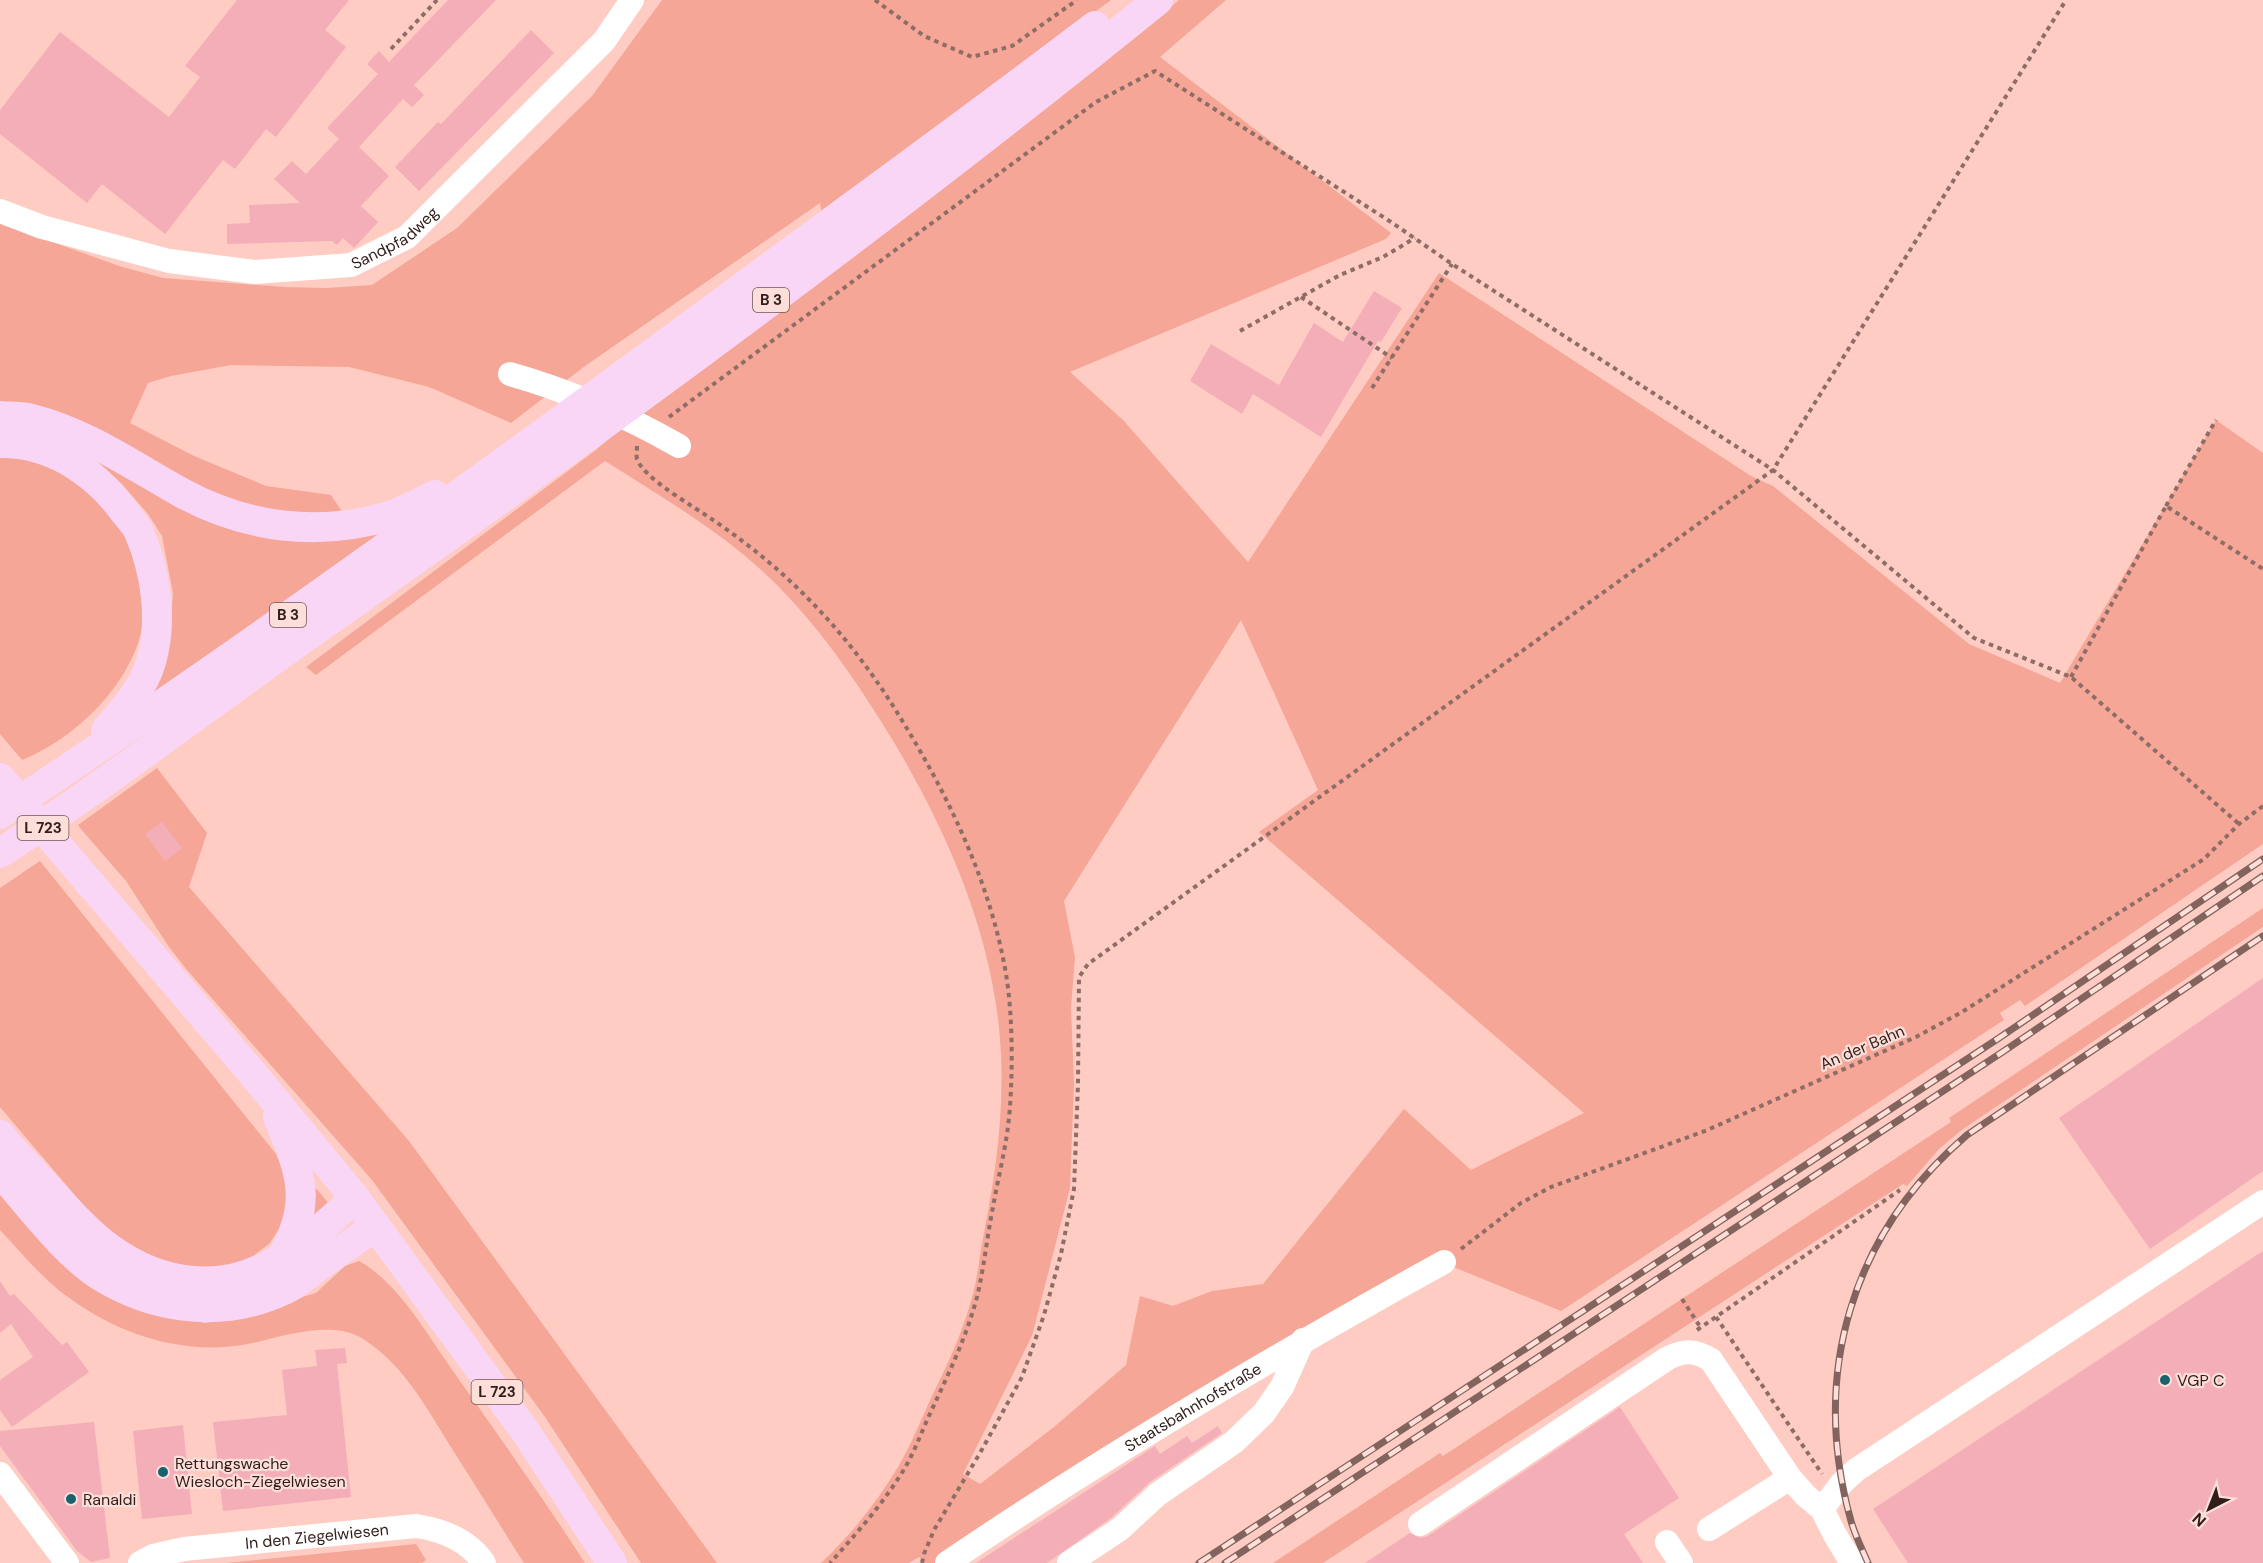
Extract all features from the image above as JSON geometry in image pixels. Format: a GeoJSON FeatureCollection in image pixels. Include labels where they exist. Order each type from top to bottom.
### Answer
{"type":"FeatureCollection","features":[{"type":"Feature","properties":{"kind":"main road","name":"B 3"},"geometry":{"type":"LineString","coordinates":[[0,814],[79,762],[498,467],[823,230],[1129,0]]}},
{"type":"Feature","properties":{"kind":"main road","name":"B 3"},"geometry":{"type":"LineString","coordinates":[[0,853],[458,531],[839,250],[1027,107],[1158,0]]}},
{"type":"Feature","properties":{"kind":"main road"},"geometry":{"type":"LineString","coordinates":[[0,416],[29,418],[72,431],[138,466],[183,494],[223,512],[264,523],[302,529],[340,527],[390,516],[498,467]]}},
{"type":"Feature","properties":{"kind":"main road"},"geometry":{"type":"LineString","coordinates":[[0,443],[20,442],[53,453],[69,461],[108,490],[138,530],[155,581],[157,622],[151,663],[130,703],[79,762]]}},
{"type":"Feature","properties":{"kind":"main road","name":"L 723"},"geometry":{"type":"LineString","coordinates":[[0,778],[268,1092],[355,1198],[525,1431],[612,1563]]}},
{"type":"Feature","properties":{"kind":"main road"},"geometry":{"type":"LineString","coordinates":[[0,865],[26,836]]}},
{"type":"Feature","properties":{"kind":"main road"},"geometry":{"type":"LineString","coordinates":[[268,1092],[292,1152],[300,1181],[301,1212],[293,1237],[280,1258]]}},
{"type":"Feature","properties":{"kind":"main road"},"geometry":{"type":"LineString","coordinates":[[0,1136],[72,1215],[121,1257],[151,1272],[206,1283],[236,1279],[269,1266],[301,1245],[355,1198]]}},
{"type":"Feature","properties":{"kind":"main road"},"geometry":{"type":"LineString","coordinates":[[0,1173],[52,1232],[101,1277],[155,1301],[179,1306],[220,1307],[259,1300],[288,1288],[376,1226]]}},
{"type":"Feature","properties":{"kind":"street","name":"Sandpfadweg"},"geometry":{"type":"LineString","coordinates":[[0,211],[42,227],[169,261],[255,272],[351,265],[408,237],[604,41],[632,0]]}},
{"type":"Feature","properties":{"kind":"street"},"geometry":{"type":"LineString","coordinates":[[510,374],[583,399],[645,426],[679,446]]}},
{"type":"Feature","properties":{"kind":"street"},"geometry":{"type":"LineString","coordinates":[[1828,1501],[1856,1470],[2263,1202]]}},
{"type":"Feature","properties":{"kind":"street","name":"Staatsbahnhofstraße"},"geometry":{"type":"LineString","coordinates":[[947,1563],[1152,1430],[1303,1340],[1444,1262]]}},
{"type":"Feature","properties":{"kind":"street"},"geometry":{"type":"LineString","coordinates":[[1069,1563],[1120,1528],[1158,1494],[1234,1442],[1264,1413],[1282,1387],[1303,1340]]}},
{"type":"Feature","properties":{"kind":"street"},"geometry":{"type":"LineString","coordinates":[[1420,1524],[1668,1358],[1690,1351],[1702,1354],[1711,1360],[1790,1478],[1806,1496],[1828,1501]]}},
{"type":"Feature","properties":{"kind":"street"},"geometry":{"type":"LineString","coordinates":[[0,1474],[67,1563]]}},
{"type":"Feature","properties":{"kind":"street"},"geometry":{"type":"LineString","coordinates":[[1709,1529],[1790,1478]]}},
{"type":"Feature","properties":{"kind":"street"},"geometry":{"type":"LineString","coordinates":[[1828,1501],[1835,1535],[1852,1563]]}},
{"type":"Feature","properties":{"kind":"street","name":"In den Ziegelwiesen"},"geometry":{"type":"LineString","coordinates":[[141,1563],[153,1556],[184,1549],[416,1526],[437,1529],[452,1536],[470,1548],[484,1563]]}},
{"type":"Feature","properties":{"kind":"street"},"geometry":{"type":"LineString","coordinates":[[1667,1542],[1681,1563]]}},
{"type":"Feature","properties":{"kind":"path"},"geometry":{"type":"LineString","coordinates":[[391,50],[437,0]]}},
{"type":"Feature","properties":{"kind":"path"},"geometry":{"type":"LineString","coordinates":[[875,0],[924,36],[972,57],[1012,46],[1077,0]]}},
{"type":"Feature","properties":{"kind":"path"},"geometry":{"type":"LineString","coordinates":[[922,1563],[934,1530],[1022,1377],[1044,1315],[1058,1264],[1074,1189],[1078,1084],[1077,992],[1079,977],[1088,964],[1773,470],[2066,0]]}},
{"type":"Feature","properties":{"kind":"path"},"geometry":{"type":"LineString","coordinates":[[664,421],[1096,102],[1155,71],[1773,470],[1974,638],[2071,677],[2239,824]]}},
{"type":"Feature","properties":{"kind":"path"},"geometry":{"type":"LineString","coordinates":[[1240,331],[1340,275],[1383,257],[1415,238]]}},
{"type":"Feature","properties":{"kind":"path"},"geometry":{"type":"LineString","coordinates":[[1372,387],[1452,264]]}},
{"type":"Feature","properties":{"kind":"path"},"geometry":{"type":"LineString","coordinates":[[1301,297],[1392,358]]}},
{"type":"Feature","properties":{"kind":"path"},"geometry":{"type":"LineString","coordinates":[[2071,677],[2216,420]]}},
{"type":"Feature","properties":{"kind":"path"},"geometry":{"type":"LineString","coordinates":[[643,438],[638,445],[636,455],[638,462],[649,474],[715,521],[797,586],[829,618],[862,660],[903,721],[942,790],[971,855],[994,923],[1006,976],[1011,1054],[1009,1118],[976,1299],[952,1365],[905,1469],[869,1519],[830,1563]]}},
{"type":"Feature","properties":{"kind":"path"},"geometry":{"type":"LineString","coordinates":[[2166,506],[2263,569]]}},
{"type":"Feature","properties":{"kind":"path","name":"An der Bahn"},"geometry":{"type":"LineString","coordinates":[[1444,1262],[1521,1203],[1551,1187],[1705,1131],[1916,1037],[1962,1012],[2204,859],[2239,824],[2263,806]]}},
{"type":"Feature","properties":{"kind":"path"},"geometry":{"type":"LineString","coordinates":[[1668,1358],[1683,1339],[1900,1190]]}},
{"type":"Feature","properties":{"kind":"path"},"geometry":{"type":"LineString","coordinates":[[1682,1299],[1701,1328]]}},
{"type":"Feature","properties":{"kind":"path"},"geometry":{"type":"LineString","coordinates":[[1716,1317],[1828,1501]]}},
{"type":"Feature","properties":{"kind":"shaded area"},"geometry":{"type":"Polygon","coordinates":[[[662,0],[1111,0],[822,216],[820,203],[585,366],[511,423],[429,387],[349,367],[231,365],[171,376],[148,383],[130,423],[194,456],[266,486],[331,495],[343,513],[304,516],[244,505],[0,405],[0,223],[119,266],[163,278],[284,287],[327,288],[372,285],[457,228],[592,96],[662,0]]]}},
{"type":"Feature","properties":{"kind":"shaded area"},"geometry":{"type":"Polygon","coordinates":[[[1179,0],[1226,0],[1160,57],[1391,233],[1386,239],[1070,372],[1123,420],[1248,562],[1439,273],[1751,476],[1773,486],[1969,644],[2060,683],[2216,420],[2263,453],[2263,844],[2025,1006],[2020,1000],[2000,1013],[2004,1020],[1561,1311],[1451,1266],[1191,1401],[935,1563],[925,1563],[919,1557],[909,1563],[821,1563],[863,1518],[898,1467],[955,1346],[976,1283],[994,1176],[999,1128],[1002,1080],[997,1013],[980,932],[952,855],[895,744],[842,662],[812,623],[779,587],[718,535],[605,461],[316,675],[306,667],[596,450],[648,405],[1100,66],[1179,0]],[[1241,620],[1064,901],[1075,957],[1071,1008],[1074,1083],[1070,1188],[1032,1336],[963,1474],[980,1484],[1054,1427],[1126,1365],[1140,1296],[1173,1306],[1212,1291],[1263,1284],[1404,1109],[1471,1170],[1584,1113],[1259,832],[1318,790],[1241,620]]]}},
{"type":"Feature","properties":{"kind":"shaded area"},"geometry":{"type":"Polygon","coordinates":[[[0,455],[25,458],[49,466],[95,496],[126,538],[138,568],[144,600],[144,616],[139,639],[118,683],[84,721],[64,737],[22,760],[0,734],[0,455]]]}},
{"type":"Feature","properties":{"kind":"shaded area"},"geometry":{"type":"Polygon","coordinates":[[[95,459],[165,496],[377,529],[383,537],[162,692],[146,693],[171,622],[173,593],[162,536],[148,514],[122,484],[95,459]]]}},
{"type":"Feature","properties":{"kind":"shaded area"},"geometry":{"type":"Polygon","coordinates":[[[157,768],[207,833],[189,887],[409,1141],[717,1563],[641,1563],[545,1417],[372,1180],[187,970],[169,947],[126,881],[80,828],[78,825],[157,768]]]}},
{"type":"Feature","properties":{"kind":"shaded area"},"geometry":{"type":"Polygon","coordinates":[[[40,861],[276,1154],[288,1178],[287,1201],[282,1224],[270,1243],[248,1260],[223,1270],[186,1267],[148,1258],[120,1240],[84,1206],[0,1107],[0,888],[40,861]]]}},
{"type":"Feature","properties":{"kind":"shaded area"},"geometry":{"type":"Polygon","coordinates":[[[2263,908],[2263,927],[1963,1129],[1939,1149],[1907,1186],[1903,1184],[1323,1563],[1273,1563],[1440,1453],[1443,1456],[1951,1122],[1949,1118],[2263,908]]]}},
{"type":"Feature","properties":{"kind":"shaded area"},"geometry":{"type":"Polygon","coordinates":[[[308,1179],[331,1206],[302,1229],[308,1179]]]}},
{"type":"Feature","properties":{"kind":"shaded area"},"geometry":{"type":"Polygon","coordinates":[[[0,1187],[154,1311],[205,1323],[316,1293],[345,1266],[359,1261],[387,1282],[411,1311],[585,1563],[524,1563],[416,1392],[392,1363],[363,1339],[351,1333],[322,1330],[291,1334],[248,1344],[200,1347],[176,1344],[130,1332],[88,1310],[59,1290],[0,1230],[0,1187]]]}},
{"type":"Feature","properties":{"kind":"shaded area"},"geometry":{"type":"Polygon","coordinates":[[[416,1544],[426,1560],[422,1563],[226,1563],[416,1544]]]}},
{"type":"Feature","properties":{"kind":"building"},"geometry":{"type":"Polygon","coordinates":[[[237,0],[349,0],[325,30],[346,47],[276,137],[266,129],[235,169],[223,160],[165,234],[102,184],[87,203],[0,134],[0,110],[60,32],[169,117],[200,77],[185,66],[237,0]]]}},
{"type":"Feature","properties":{"kind":"building"},"geometry":{"type":"Polygon","coordinates":[[[448,0],[496,0],[414,85],[424,95],[412,107],[403,99],[359,147],[389,176],[361,206],[378,222],[354,248],[343,238],[337,245],[332,241],[227,244],[227,224],[250,223],[249,205],[300,203],[274,179],[292,161],[306,174],[339,139],[327,128],[378,74],[367,64],[379,51],[389,62],[448,0]]]}},
{"type":"Feature","properties":{"kind":"building"},"geometry":{"type":"Polygon","coordinates":[[[531,30],[554,53],[419,191],[395,167],[438,122],[441,124],[531,30]]]}},
{"type":"Feature","properties":{"kind":"building"},"geometry":{"type":"Polygon","coordinates":[[[1374,291],[1402,308],[1381,342],[1378,341],[1321,437],[1253,394],[1242,414],[1190,381],[1211,344],[1279,385],[1314,323],[1343,342],[1374,291]]]}},
{"type":"Feature","properties":{"kind":"building"},"geometry":{"type":"Polygon","coordinates":[[[162,822],[182,848],[165,861],[145,834],[162,822]]]}},
{"type":"Feature","properties":{"kind":"building"},"geometry":{"type":"Polygon","coordinates":[[[2263,978],[2263,1171],[2150,1249],[2059,1118],[2263,978]]]}},
{"type":"Feature","properties":{"kind":"building","name":"VGP C"},"geometry":{"type":"Polygon","coordinates":[[[2263,1251],[2263,1563],[1908,1563],[1873,1509],[2263,1251]]]}},
{"type":"Feature","properties":{"kind":"building"},"geometry":{"type":"Polygon","coordinates":[[[0,1281],[10,1296],[14,1294],[62,1345],[67,1342],[89,1372],[12,1427],[0,1410],[0,1380],[33,1357],[11,1324],[0,1333],[0,1281]]]}},
{"type":"Feature","properties":{"kind":"building"},"geometry":{"type":"Polygon","coordinates":[[[345,1348],[347,1363],[337,1364],[351,1497],[223,1511],[213,1422],[287,1415],[282,1370],[317,1366],[315,1350],[345,1348]]]}},
{"type":"Feature","properties":{"kind":"building"},"geometry":{"type":"Polygon","coordinates":[[[1620,1407],[1679,1498],[1624,1534],[1643,1563],[1365,1563],[1410,1533],[1420,1538],[1428,1536],[1620,1407]]]}},
{"type":"Feature","properties":{"kind":"building","name":"Ranaldi"},"geometry":{"type":"Polygon","coordinates":[[[94,1422],[110,1558],[91,1562],[77,1551],[0,1446],[0,1431],[94,1422]]]}},
{"type":"Feature","properties":{"kind":"building","name":"Rettungswache Wiesloch-Ziegelwiesen"},"geometry":{"type":"Polygon","coordinates":[[[183,1425],[192,1514],[142,1519],[133,1431],[183,1425]]]}},
{"type":"Feature","properties":{"kind":"building"},"geometry":{"type":"Polygon","coordinates":[[[1218,1426],[1222,1433],[1150,1482],[1111,1518],[1047,1563],[976,1563],[1155,1446],[1160,1454],[1187,1436],[1192,1443],[1218,1426]]]}},
{"type":"Feature","properties":{"kind":"railway"},"geometry":{"type":"LineString","coordinates":[[1199,1563],[1996,1040],[2263,859]]}},
{"type":"Feature","properties":{"kind":"railway"},"geometry":{"type":"LineString","coordinates":[[1225,1563],[2004,1051],[2263,876]]}},
{"type":"Feature","properties":{"kind":"railway"},"geometry":{"type":"LineString","coordinates":[[1868,1563],[1851,1521],[1839,1466],[1836,1413],[1839,1360],[1850,1310],[1869,1262],[1894,1216],[1927,1174],[1967,1135],[2263,936]]}},
{"type":"Feature","properties":{"kind":"place","name":"VGP C"},"geometry":{"type":"Point","coordinates":[2165,1380]}},
{"type":"Feature","properties":{"kind":"place","name":"Rettungswache Wiesloch-Ziegelwiesen"},"geometry":{"type":"Point","coordinates":[163,1472]}},
{"type":"Feature","properties":{"kind":"place","name":"Ranaldi"},"geometry":{"type":"Point","coordinates":[71,1499]}}]}
